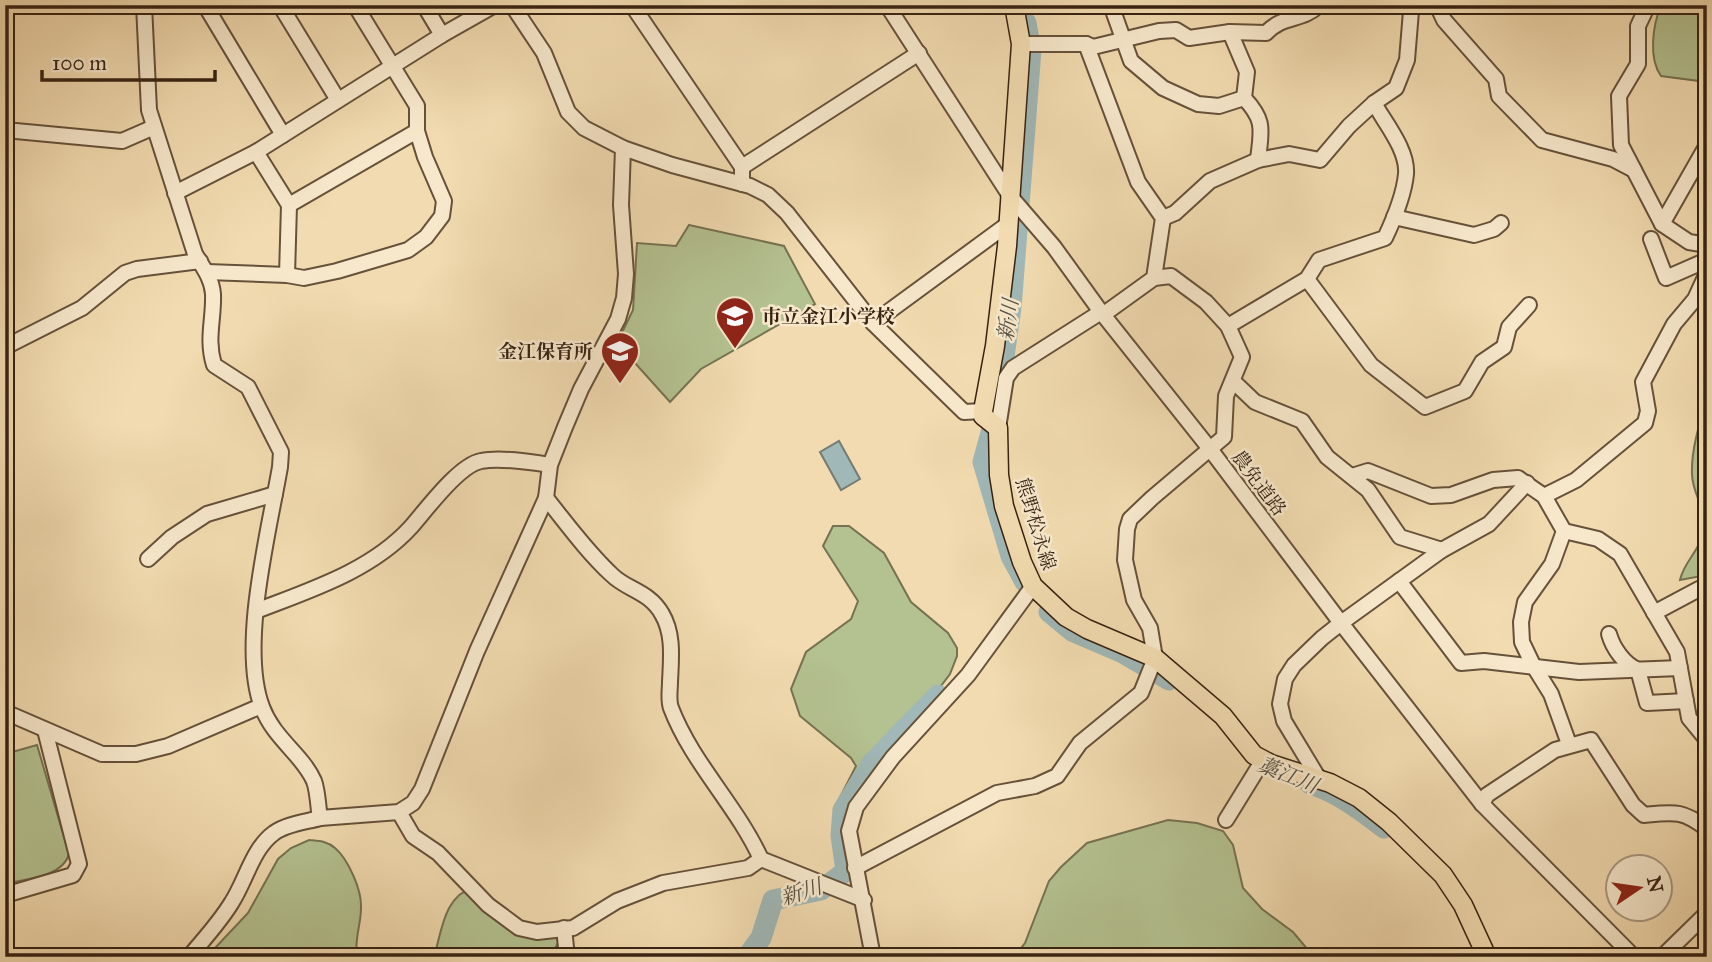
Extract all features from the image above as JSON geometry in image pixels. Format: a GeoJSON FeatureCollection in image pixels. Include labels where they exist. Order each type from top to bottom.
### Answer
{"type":"FeatureCollection","features":[{"type":"Feature","properties":{"kind":"main road","name":"熊野松永線"},"geometry":{"type":"LineString","coordinates":[[1014,5],[1029,43],[995,345],[991,421],[1004,506],[1022,562],[1033,586],[1066,617],[1152,664],[1223,716],[1260,765],[1319,779],[1359,798],[1389,822],[1443,875],[1463,905],[1488,957]]}},
{"type":"Feature","properties":{"kind":"street"},"geometry":{"type":"LineString","coordinates":[[144,5],[149,110],[175,193],[213,292],[209,349],[214,365],[248,387],[281,452],[256,611],[255,678],[261,706],[272,730],[312,777],[320,818]]}},
{"type":"Feature","properties":{"kind":"street"},"geometry":{"type":"LineString","coordinates":[[205,5],[283,135]]}},
{"type":"Feature","properties":{"kind":"street"},"geometry":{"type":"LineString","coordinates":[[280,5],[338,100]]}},
{"type":"Feature","properties":{"kind":"street"},"geometry":{"type":"LineString","coordinates":[[5,347],[82,309],[125,273],[137,269],[203,267],[304,278],[408,250],[426,237],[442,216],[444,201],[417,131],[417,106],[355,5]]}},
{"type":"Feature","properties":{"kind":"street"},"geometry":{"type":"LineString","coordinates":[[424,5],[442,35]]}},
{"type":"Feature","properties":{"kind":"street"},"geometry":{"type":"LineString","coordinates":[[175,193],[256,152],[442,35],[495,5]]}},
{"type":"Feature","properties":{"kind":"street"},"geometry":{"type":"LineString","coordinates":[[512,5],[544,53],[568,112],[584,128],[623,148],[742,184],[768,195],[787,214],[873,323],[964,412],[991,421],[1006,378],[1013,368],[1154,278],[1171,276],[1206,302],[1228,326],[1242,357],[1226,396],[1224,436],[1130,519],[1125,559],[1134,600],[1150,628],[1152,664],[1141,693],[1080,743],[1058,776],[1035,786],[997,793],[855,868]]}},
{"type":"Feature","properties":{"kind":"street"},"geometry":{"type":"LineString","coordinates":[[632,5],[742,167],[742,184]]}},
{"type":"Feature","properties":{"kind":"street","name":"農免道路"},"geometry":{"type":"LineString","coordinates":[[887,5],[1012,198],[1054,247],[1482,804],[1634,957]]}},
{"type":"Feature","properties":{"kind":"street"},"geometry":{"type":"LineString","coordinates":[[1111,5],[1131,61],[1163,88],[1198,104],[1219,106],[1244,98]]}},
{"type":"Feature","properties":{"kind":"street"},"geometry":{"type":"LineString","coordinates":[[1029,43],[1086,44],[1093,47],[1158,31],[1176,30],[1189,38],[1230,32],[1266,33],[1276,22],[1311,13],[1319,5]]}},
{"type":"Feature","properties":{"kind":"street"},"geometry":{"type":"LineString","coordinates":[[1163,218],[1175,213],[1210,181],[1258,160],[1289,154],[1320,160],[1349,126],[1374,103],[1396,88],[1407,60],[1411,11],[1417,5]]}},
{"type":"Feature","properties":{"kind":"street"},"geometry":{"type":"LineString","coordinates":[[1437,5],[1444,20],[1496,79],[1499,96],[1542,140],[1613,159],[1634,170]]}},
{"type":"Feature","properties":{"kind":"street"},"geometry":{"type":"LineString","coordinates":[[1648,5],[1638,26],[1638,64],[1619,96],[1621,145],[1662,224],[1689,242],[1707,245]]}},
{"type":"Feature","properties":{"kind":"street"},"geometry":{"type":"LineString","coordinates":[[1230,32],[1247,72],[1244,98]]}},
{"type":"Feature","properties":{"kind":"street"},"geometry":{"type":"LineString","coordinates":[[1086,44],[1138,183],[1163,218],[1154,278]]}},
{"type":"Feature","properties":{"kind":"street"},"geometry":{"type":"LineString","coordinates":[[742,167],[919,53]]}},
{"type":"Feature","properties":{"kind":"street"},"geometry":{"type":"LineString","coordinates":[[1244,98],[1258,112],[1262,129],[1258,160]]}},
{"type":"Feature","properties":{"kind":"street"},"geometry":{"type":"LineString","coordinates":[[1228,326],[1307,279],[1320,260],[1385,238],[1394,217],[1406,173],[1401,151],[1374,103]]}},
{"type":"Feature","properties":{"kind":"street"},"geometry":{"type":"LineString","coordinates":[[5,130],[122,141],[154,127]]}},
{"type":"Feature","properties":{"kind":"street"},"geometry":{"type":"LineString","coordinates":[[289,205],[417,131]]}},
{"type":"Feature","properties":{"kind":"street"},"geometry":{"type":"LineString","coordinates":[[1662,224],[1707,145]]}},
{"type":"Feature","properties":{"kind":"street"},"geometry":{"type":"LineString","coordinates":[[189,957],[214,928],[233,900],[262,845],[274,832],[320,818],[399,811],[413,803],[422,789],[477,651],[546,498],[551,464],[581,389],[618,319],[624,298],[626,274],[621,205],[623,148]]}},
{"type":"Feature","properties":{"kind":"street"},"geometry":{"type":"LineString","coordinates":[[256,152],[289,205],[286,275]]}},
{"type":"Feature","properties":{"kind":"street"},"geometry":{"type":"LineString","coordinates":[[1394,217],[1474,235],[1494,229],[1501,223]]}},
{"type":"Feature","properties":{"kind":"street"},"geometry":{"type":"LineString","coordinates":[[873,323],[1008,224]]}},
{"type":"Feature","properties":{"kind":"street"},"geometry":{"type":"LineString","coordinates":[[1651,239],[1666,278],[1707,260]]}},
{"type":"Feature","properties":{"kind":"street"},"geometry":{"type":"LineString","coordinates":[[1544,496],[1576,480],[1645,423],[1648,411],[1643,383],[1674,324],[1695,299],[1707,273]]}},
{"type":"Feature","properties":{"kind":"street"},"geometry":{"type":"LineString","coordinates":[[1307,279],[1371,365],[1425,407],[1465,391],[1482,362],[1504,346],[1509,327],[1529,305]]}},
{"type":"Feature","properties":{"kind":"street"},"geometry":{"type":"LineString","coordinates":[[1233,381],[1255,402],[1301,421],[1327,457],[1368,490],[1400,537],[1442,550]]}},
{"type":"Feature","properties":{"kind":"street"},"geometry":{"type":"LineString","coordinates":[[256,611],[338,579],[385,550],[410,528],[441,490],[479,461],[551,464]]}},
{"type":"Feature","properties":{"kind":"street"},"geometry":{"type":"LineString","coordinates":[[1352,476],[1368,471],[1431,496],[1458,493],[1493,480],[1517,478],[1527,483],[1544,496],[1564,531],[1598,539],[1620,554],[1677,652],[1689,718],[1707,740]]}},
{"type":"Feature","properties":{"kind":"street"},"geometry":{"type":"LineString","coordinates":[[1319,779],[1284,721],[1280,704],[1285,679],[1294,665],[1322,638],[1399,581],[1442,550],[1489,524],[1527,483]]}},
{"type":"Feature","properties":{"kind":"street"},"geometry":{"type":"LineString","coordinates":[[148,559],[172,537],[206,514],[275,494]]}},
{"type":"Feature","properties":{"kind":"street"},"geometry":{"type":"LineString","coordinates":[[546,498],[614,578],[641,591],[661,612],[670,632],[669,704],[702,766],[752,839],[761,859],[864,900]]}},
{"type":"Feature","properties":{"kind":"street"},"geometry":{"type":"LineString","coordinates":[[1564,531],[1552,564],[1525,602],[1521,622],[1522,642],[1532,665],[1551,694],[1569,744]]}},
{"type":"Feature","properties":{"kind":"street"},"geometry":{"type":"LineString","coordinates":[[1399,581],[1461,663],[1484,661],[1579,672],[1680,668]]}},
{"type":"Feature","properties":{"kind":"street"},"geometry":{"type":"LineString","coordinates":[[873,957],[849,831],[856,807],[893,757],[968,675],[1033,586]]}},
{"type":"Feature","properties":{"kind":"street"},"geometry":{"type":"LineString","coordinates":[[1654,613],[1699,589],[1707,589]]}},
{"type":"Feature","properties":{"kind":"street"},"geometry":{"type":"LineString","coordinates":[[1609,634],[1612,645],[1631,667],[1638,670]]}},
{"type":"Feature","properties":{"kind":"street"},"geometry":{"type":"LineString","coordinates":[[1638,670],[1647,703],[1686,701]]}},
{"type":"Feature","properties":{"kind":"street"},"geometry":{"type":"LineString","coordinates":[[5,712],[102,754],[136,754],[168,746],[261,706]]}},
{"type":"Feature","properties":{"kind":"street"},"geometry":{"type":"LineString","coordinates":[[5,894],[73,875],[79,864],[45,730]]}},
{"type":"Feature","properties":{"kind":"street"},"geometry":{"type":"LineString","coordinates":[[1482,804],[1487,794],[1555,750],[1591,740],[1633,805],[1644,815],[1675,812],[1691,817],[1707,830]]}},
{"type":"Feature","properties":{"kind":"street"},"geometry":{"type":"LineString","coordinates":[[1226,820],[1260,765]]}},
{"type":"Feature","properties":{"kind":"street"},"geometry":{"type":"LineString","coordinates":[[399,811],[413,835],[438,853],[488,905],[519,928],[537,932],[573,928],[618,901],[663,883],[748,868],[761,859]]}},
{"type":"Feature","properties":{"kind":"street"},"geometry":{"type":"LineString","coordinates":[[1662,957],[1707,913]]}},
{"type":"Feature","properties":{"kind":"street"},"geometry":{"type":"LineString","coordinates":[[564,928],[567,957]]}},
{"type":"Feature","properties":{"kind":"green space"},"geometry":{"type":"Polygon","coordinates":[[[1661,5],[1707,5],[1707,82],[1661,76],[1654,60],[1653,41],[1661,5]]]}},
{"type":"Feature","properties":{"kind":"green space"},"geometry":{"type":"Polygon","coordinates":[[[689,225],[784,246],[815,304],[701,369],[670,402],[617,343],[633,310],[637,243],[676,246],[689,225]]]}},
{"type":"Feature","properties":{"kind":"green space"},"geometry":{"type":"Polygon","coordinates":[[[1707,399],[1707,575],[1680,580],[1703,534],[1703,512],[1694,487],[1692,465],[1696,436],[1707,399]]]}},
{"type":"Feature","properties":{"kind":"green space"},"geometry":{"type":"Polygon","coordinates":[[[833,526],[849,526],[884,553],[911,602],[948,633],[957,648],[950,674],[844,814],[834,809],[856,766],[851,758],[800,716],[791,689],[806,652],[851,619],[858,601],[823,546],[833,526]]]}},
{"type":"Feature","properties":{"kind":"green space"},"geometry":{"type":"Polygon","coordinates":[[[37,745],[69,854],[59,868],[51,872],[5,884],[5,754],[37,745]]]}},
{"type":"Feature","properties":{"kind":"green space"},"geometry":{"type":"Polygon","coordinates":[[[1168,820],[1197,823],[1223,831],[1233,845],[1243,888],[1262,909],[1293,932],[1314,957],[1014,957],[1025,943],[1049,881],[1087,843],[1168,820]]]}},
{"type":"Feature","properties":{"kind":"green space"},"geometry":{"type":"Polygon","coordinates":[[[309,840],[332,846],[345,859],[353,875],[361,901],[357,957],[212,957],[215,948],[248,913],[278,859],[291,848],[309,840]]]}},
{"type":"Feature","properties":{"kind":"green space"},"geometry":{"type":"Polygon","coordinates":[[[474,887],[508,917],[556,935],[558,943],[550,957],[434,957],[450,906],[464,891],[474,887]]]}},
{"type":"Feature","properties":{"kind":"water"},"geometry":{"type":"Polygon","coordinates":[[[839,441],[860,479],[841,490],[820,452],[839,441]]]}},
{"type":"Feature","properties":{"kind":"waterway","name":"新川"},"geometry":{"type":"LineString","coordinates":[[1025,582],[1011,556],[983,462],[995,418],[1011,308],[1031,50],[1026,23]]}},
{"type":"Feature","properties":{"kind":"waterway","name":"藁江川"},"geometry":{"type":"LineString","coordinates":[[1049,612],[1072,631],[1121,652],[1169,680]]}},
{"type":"Feature","properties":{"kind":"waterway","name":"新川"},"geometry":{"type":"LineString","coordinates":[[747,957],[761,938],[773,900],[821,890],[846,871],[841,835],[843,810],[872,763],[938,695]]}},
{"type":"Feature","properties":{"kind":"waterway","name":"藁江川"},"geometry":{"type":"LineString","coordinates":[[1310,784],[1339,797],[1384,828]]}},
{"type":"Feature","properties":{"kind":"place","name":"市立金江小学校"},"geometry":{"type":"Point","coordinates":[735,350]}},
{"type":"Feature","properties":{"kind":"place","name":"金江保育所"},"geometry":{"type":"Point","coordinates":[620,385]}}]}
